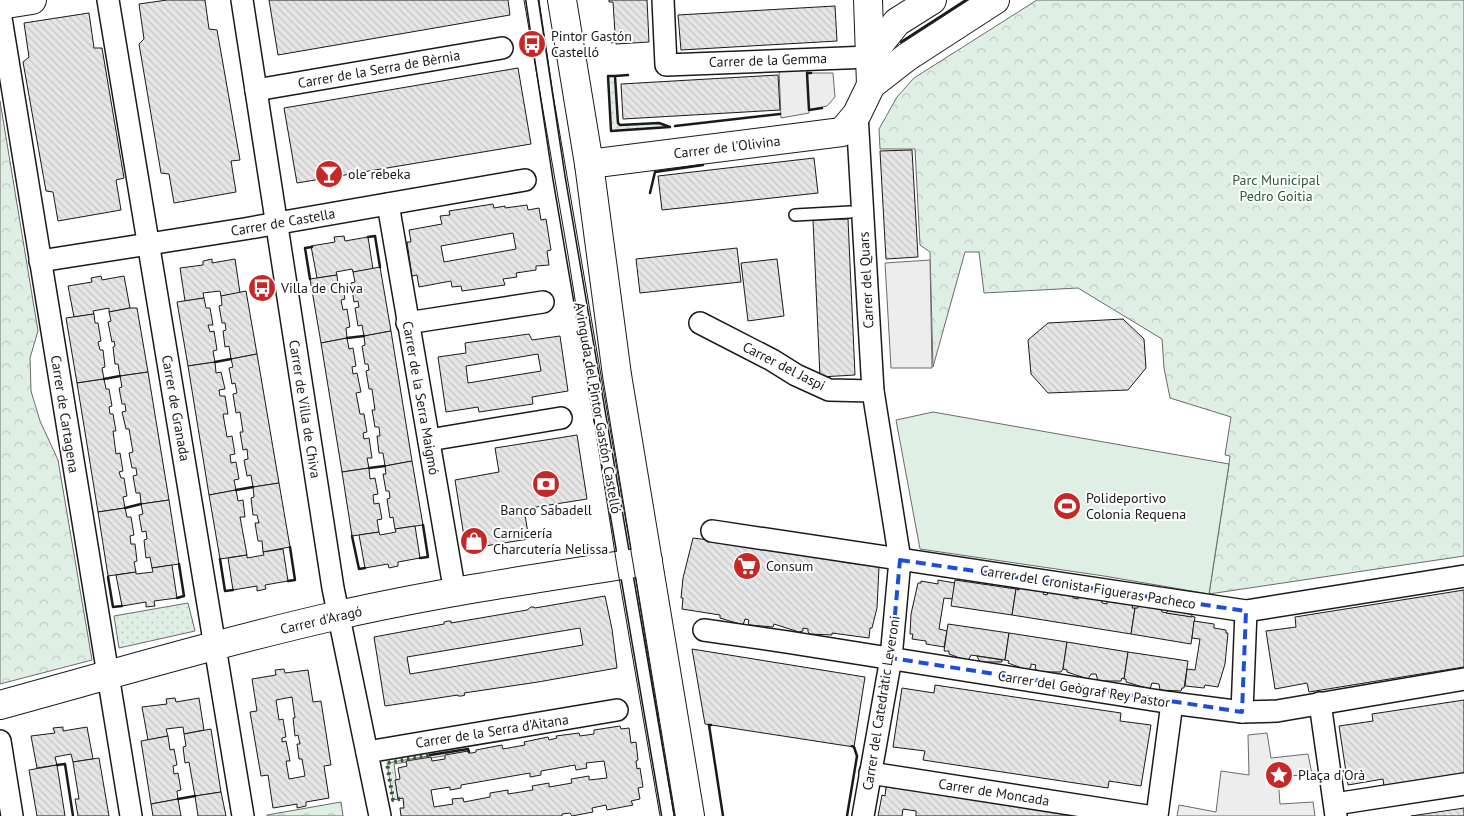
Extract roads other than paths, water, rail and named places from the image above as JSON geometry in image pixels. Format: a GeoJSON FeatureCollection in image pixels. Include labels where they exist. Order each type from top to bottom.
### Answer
{"type":"FeatureCollection","features":[{"type":"Feature","properties":{"kind":"street"},"geometry":{"type":"LineString","coordinates":[[0,5],[32,0]]}},
{"type":"Feature","properties":{"kind":"street","name":"Carrer de Granada"},"geometry":{"type":"LineString","coordinates":[[108,0],[243,816]]}},
{"type":"Feature","properties":{"kind":"street","name":"Carrer de Villa de Chiva"},"geometry":{"type":"LineString","coordinates":[[242,0],[338,615],[380,816]]}},
{"type":"Feature","properties":{"kind":"street","name":"Avinguda del Pintor Gastón Castelló"},"geometry":{"type":"LineString","coordinates":[[562,0],[618,375],[636,562],[690,816]]}},
{"type":"Feature","properties":{"kind":"street","name":"Carrer de la Gemma"},"geometry":{"type":"LineString","coordinates":[[663,0],[666,64],[870,57]]}},
{"type":"Feature","properties":{"kind":"street","name":"Carrer del Quars"},"geometry":{"type":"LineString","coordinates":[[868,0],[871,86],[857,114],[873,391],[900,560]]}},
{"type":"Feature","properties":{"kind":"street"},"geometry":{"type":"LineString","coordinates":[[870,57],[897,22],[932,0]]}},
{"type":"Feature","properties":{"kind":"street"},"geometry":{"type":"LineString","coordinates":[[871,86],[906,57],[995,0]]}},
{"type":"Feature","properties":{"kind":"street","name":"Carrer de Cartagena"},"geometry":{"type":"LineString","coordinates":[[0,12],[131,816]]}},
{"type":"Feature","properties":{"kind":"street","name":"Carrer de la Serra de Bèrnia"},"geometry":{"type":"LineString","coordinates":[[256,90],[502,48]]}},
{"type":"Feature","properties":{"kind":"street","name":"Carrer de l'Olivina"},"geometry":{"type":"LineString","coordinates":[[588,164],[842,132],[857,114]]}},
{"type":"Feature","properties":{"kind":"street","name":"Carrer de Castella"},"geometry":{"type":"LineString","coordinates":[[40,261],[277,224],[525,180]]}},
{"type":"Feature","properties":{"kind":"street","name":"Carrer de la Serra Maigmó"},"geometry":{"type":"LineString","coordinates":[[388,204],[455,593]]}},
{"type":"Feature","properties":{"kind":"street"},"geometry":{"type":"LineString","coordinates":[[407,323],[543,302]]}},
{"type":"Feature","properties":{"kind":"street","name":"Carrer del Jaspi"},"geometry":{"type":"LineString","coordinates":[[700,323],[772,360],[796,375],[829,390],[873,391]]}},
{"type":"Feature","properties":{"kind":"street"},"geometry":{"type":"LineString","coordinates":[[429,440],[561,418]]}},
{"type":"Feature","properties":{"kind":"street","name":"Carrer del Cronista Figueras Pacheco"},"geometry":{"type":"LineString","coordinates":[[712,531],[1246,611],[1464,576]]}},
{"type":"Feature","properties":{"kind":"street","name":"Carrer del Catedràtic Leveroni"},"geometry":{"type":"LineString","coordinates":[[863,816],[891,658],[900,560]]}},
{"type":"Feature","properties":{"kind":"street","name":"Carrer d'Aragó"},"geometry":{"type":"LineString","coordinates":[[0,705],[216,645],[338,615],[636,562]]}},
{"type":"Feature","properties":{"kind":"street"},"geometry":{"type":"LineString","coordinates":[[1242,712],[1246,611]]}},
{"type":"Feature","properties":{"kind":"street","name":"Carrer del Geògraf Rey Pastor"},"geometry":{"type":"LineString","coordinates":[[704,630],[1172,703],[1242,712],[1277,711],[1464,679]]}},
{"type":"Feature","properties":{"kind":"street"},"geometry":{"type":"LineString","coordinates":[[1156,816],[1172,703]]}},
{"type":"Feature","properties":{"kind":"street"},"geometry":{"type":"LineString","coordinates":[[1320,703],[1336,810],[1464,784]]}},
{"type":"Feature","properties":{"kind":"street","name":"Carrer de la Serra d'Aitana"},"geometry":{"type":"LineString","coordinates":[[367,752],[618,710]]}},
{"type":"Feature","properties":{"kind":"street"},"geometry":{"type":"LineString","coordinates":[[0,741],[12,816]]}},
{"type":"Feature","properties":{"kind":"street","name":"Carrer de Moncada"},"geometry":{"type":"LineString","coordinates":[[870,773],[1147,816]]}},
{"type":"Feature","properties":{"kind":"lane","name":"Avinguda del Pintor Gastón Castelló"},"geometry":{"type":"LineString","coordinates":[[532,0],[557,165],[636,562],[668,816]]}},
{"type":"Feature","properties":{"kind":"lane"},"geometry":{"type":"LineString","coordinates":[[795,215],[850,212]]}},
{"type":"Feature","properties":{"kind":"tram line"},"geometry":{"type":"LineString","coordinates":[[524,0],[660,816]]}},
{"type":"Feature","properties":{"kind":"tram line"},"geometry":{"type":"LineString","coordinates":[[539,0],[553,94],[674,816]]}},
{"type":"Feature","properties":{"kind":"place","name":"Pintor Gastón Castelló"},"geometry":{"type":"Point","coordinates":[532,44]}},
{"type":"Feature","properties":{"kind":"place","name":"ole rebeka"},"geometry":{"type":"Point","coordinates":[329,174]}},
{"type":"Feature","properties":{"kind":"place","name":"Villa de Chiva"},"geometry":{"type":"Point","coordinates":[262,288]}},
{"type":"Feature","properties":{"kind":"place","name":"Banco Sabadell"},"geometry":{"type":"Point","coordinates":[546,484]}},
{"type":"Feature","properties":{"kind":"place","name":"Polideportivo Colonia Requena"},"geometry":{"type":"Point","coordinates":[1067,506]}},
{"type":"Feature","properties":{"kind":"place","name":"Carnicería Charcutería Nelissa"},"geometry":{"type":"Point","coordinates":[474,541]}},
{"type":"Feature","properties":{"kind":"place","name":"Consum"},"geometry":{"type":"Point","coordinates":[747,566]}},
{"type":"Feature","properties":{"kind":"place","name":"Plaça d'Orà"},"geometry":{"type":"Point","coordinates":[1279,775]}},
{"type":"Feature","properties":{"kind":"park label","name":"Parc Municipal Pedro Goitia"},"geometry":{"type":"Point","coordinates":[1276,188]}}]}
